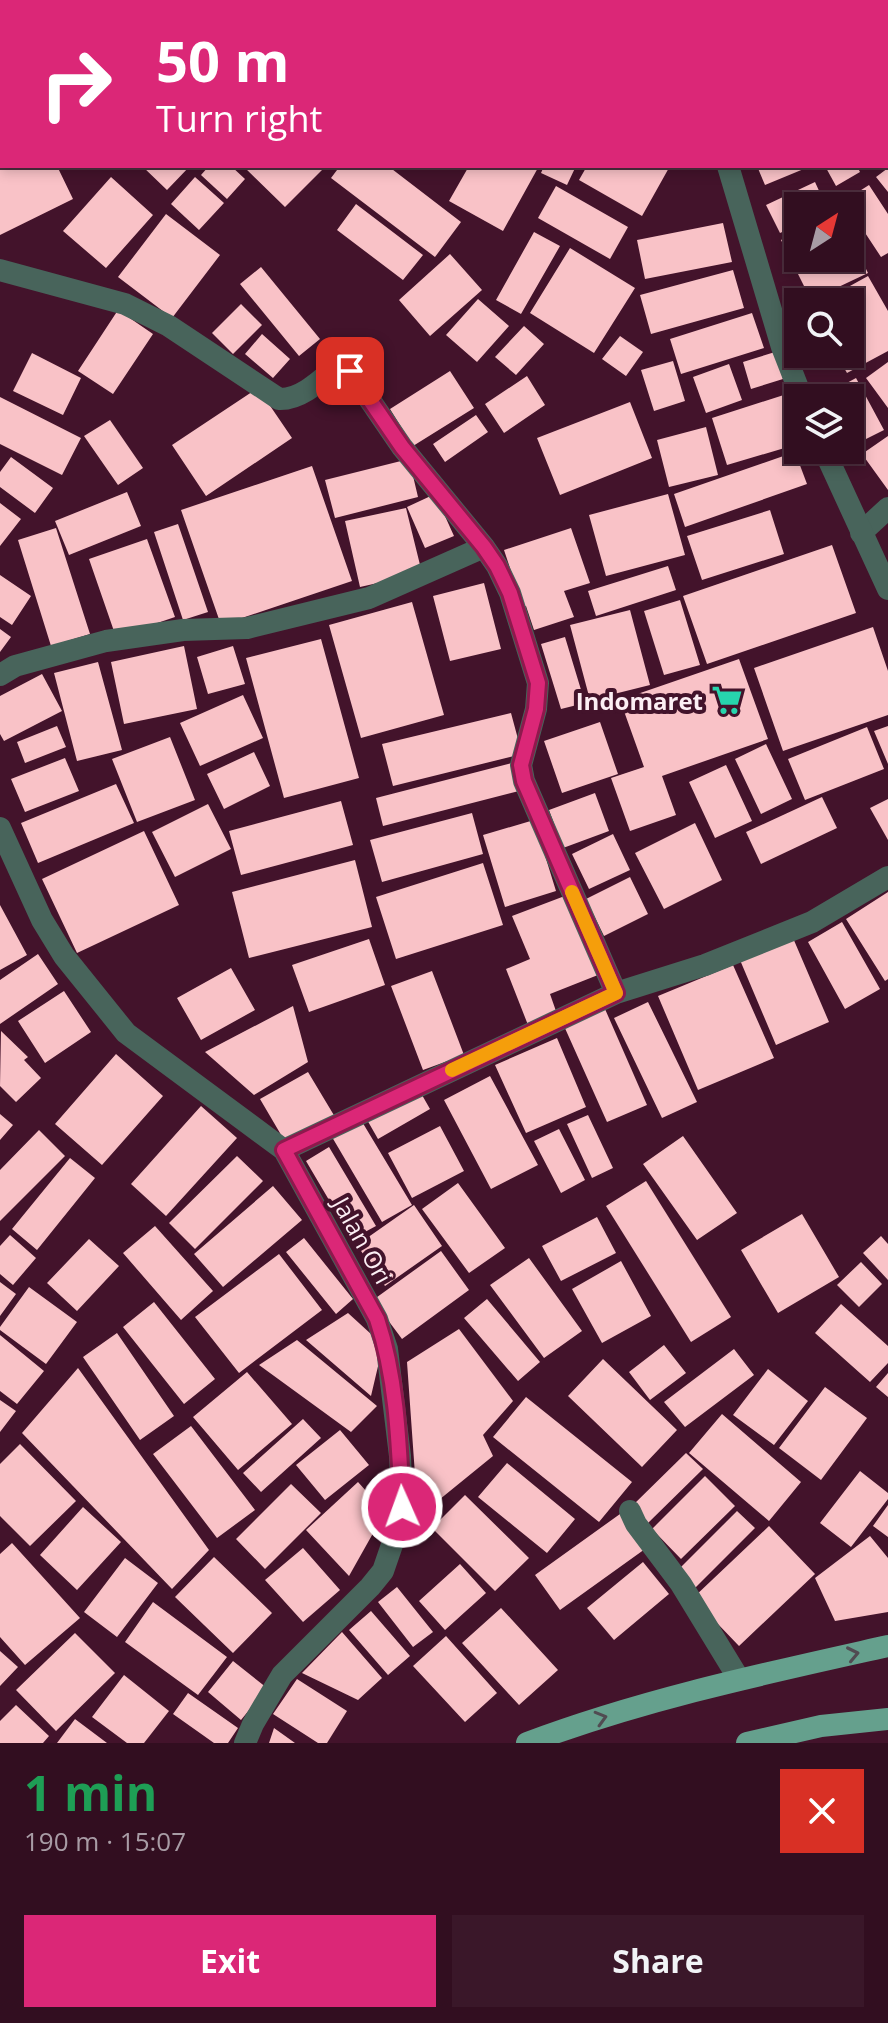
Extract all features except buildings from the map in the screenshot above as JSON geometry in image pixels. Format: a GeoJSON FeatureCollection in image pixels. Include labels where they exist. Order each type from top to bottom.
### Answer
{"type":"FeatureCollection","features":[{"type":"Feature","properties":{"kind":"main road"},"geometry":{"type":"LineString","coordinates":[[527,1743],[565,1729],[739,1679],[888,1646]]}},
{"type":"Feature","properties":{"kind":"main road"},"geometry":{"type":"LineString","coordinates":[[747,1743],[821,1726],[888,1719]]}},
{"type":"Feature","properties":{"kind":"street"},"geometry":{"type":"LineString","coordinates":[[729,168],[782,347],[797,384]]}},
{"type":"Feature","properties":{"kind":"street"},"geometry":{"type":"LineString","coordinates":[[0,270],[125,304],[169,326],[279,399],[289,399],[335,368],[350,371],[402,447],[484,547],[510,593],[538,683],[536,709],[521,765],[524,781],[616,993]]}},
{"type":"Feature","properties":{"kind":"street"},"geometry":{"type":"LineString","coordinates":[[830,464],[888,589]]}},
{"type":"Feature","properties":{"kind":"street"},"geometry":{"type":"LineString","coordinates":[[861,533],[888,508]]}},
{"type":"Feature","properties":{"kind":"street"},"geometry":{"type":"LineString","coordinates":[[0,675],[15,666],[106,641],[183,630],[247,628],[369,598],[484,547]]}},
{"type":"Feature","properties":{"kind":"street","name":"Jalan Ori"},"geometry":{"type":"LineString","coordinates":[[0,828],[42,920],[64,956],[126,1033],[284,1150],[377,1319],[387,1349],[400,1456],[402,1507],[383,1571],[282,1675],[245,1743]]}},
{"type":"Feature","properties":{"kind":"street"},"geometry":{"type":"LineString","coordinates":[[284,1150],[616,993],[759,945],[812,922],[888,877]]}},
{"type":"Feature","properties":{"kind":"street"},"geometry":{"type":"LineString","coordinates":[[630,1511],[636,1524],[681,1584],[739,1679]]}},
{"type":"Feature","properties":{"kind":"slow traffic"},"geometry":{"type":"LineString","coordinates":[[452,1070],[616,993],[572,892]]}},
{"type":"Feature","properties":{"kind":"place","name":"Indomaret"},"geometry":{"type":"Point","coordinates":[727,700]}},
{"type":"Feature","properties":{"kind":"route"},"geometry":{"type":"LineString","coordinates":[[350,371],[402,447],[484,547],[510,593],[539,693],[521,765],[524,781],[616,993],[284,1150],[377,1319],[387,1349],[400,1456],[402,1507]]}}]}
